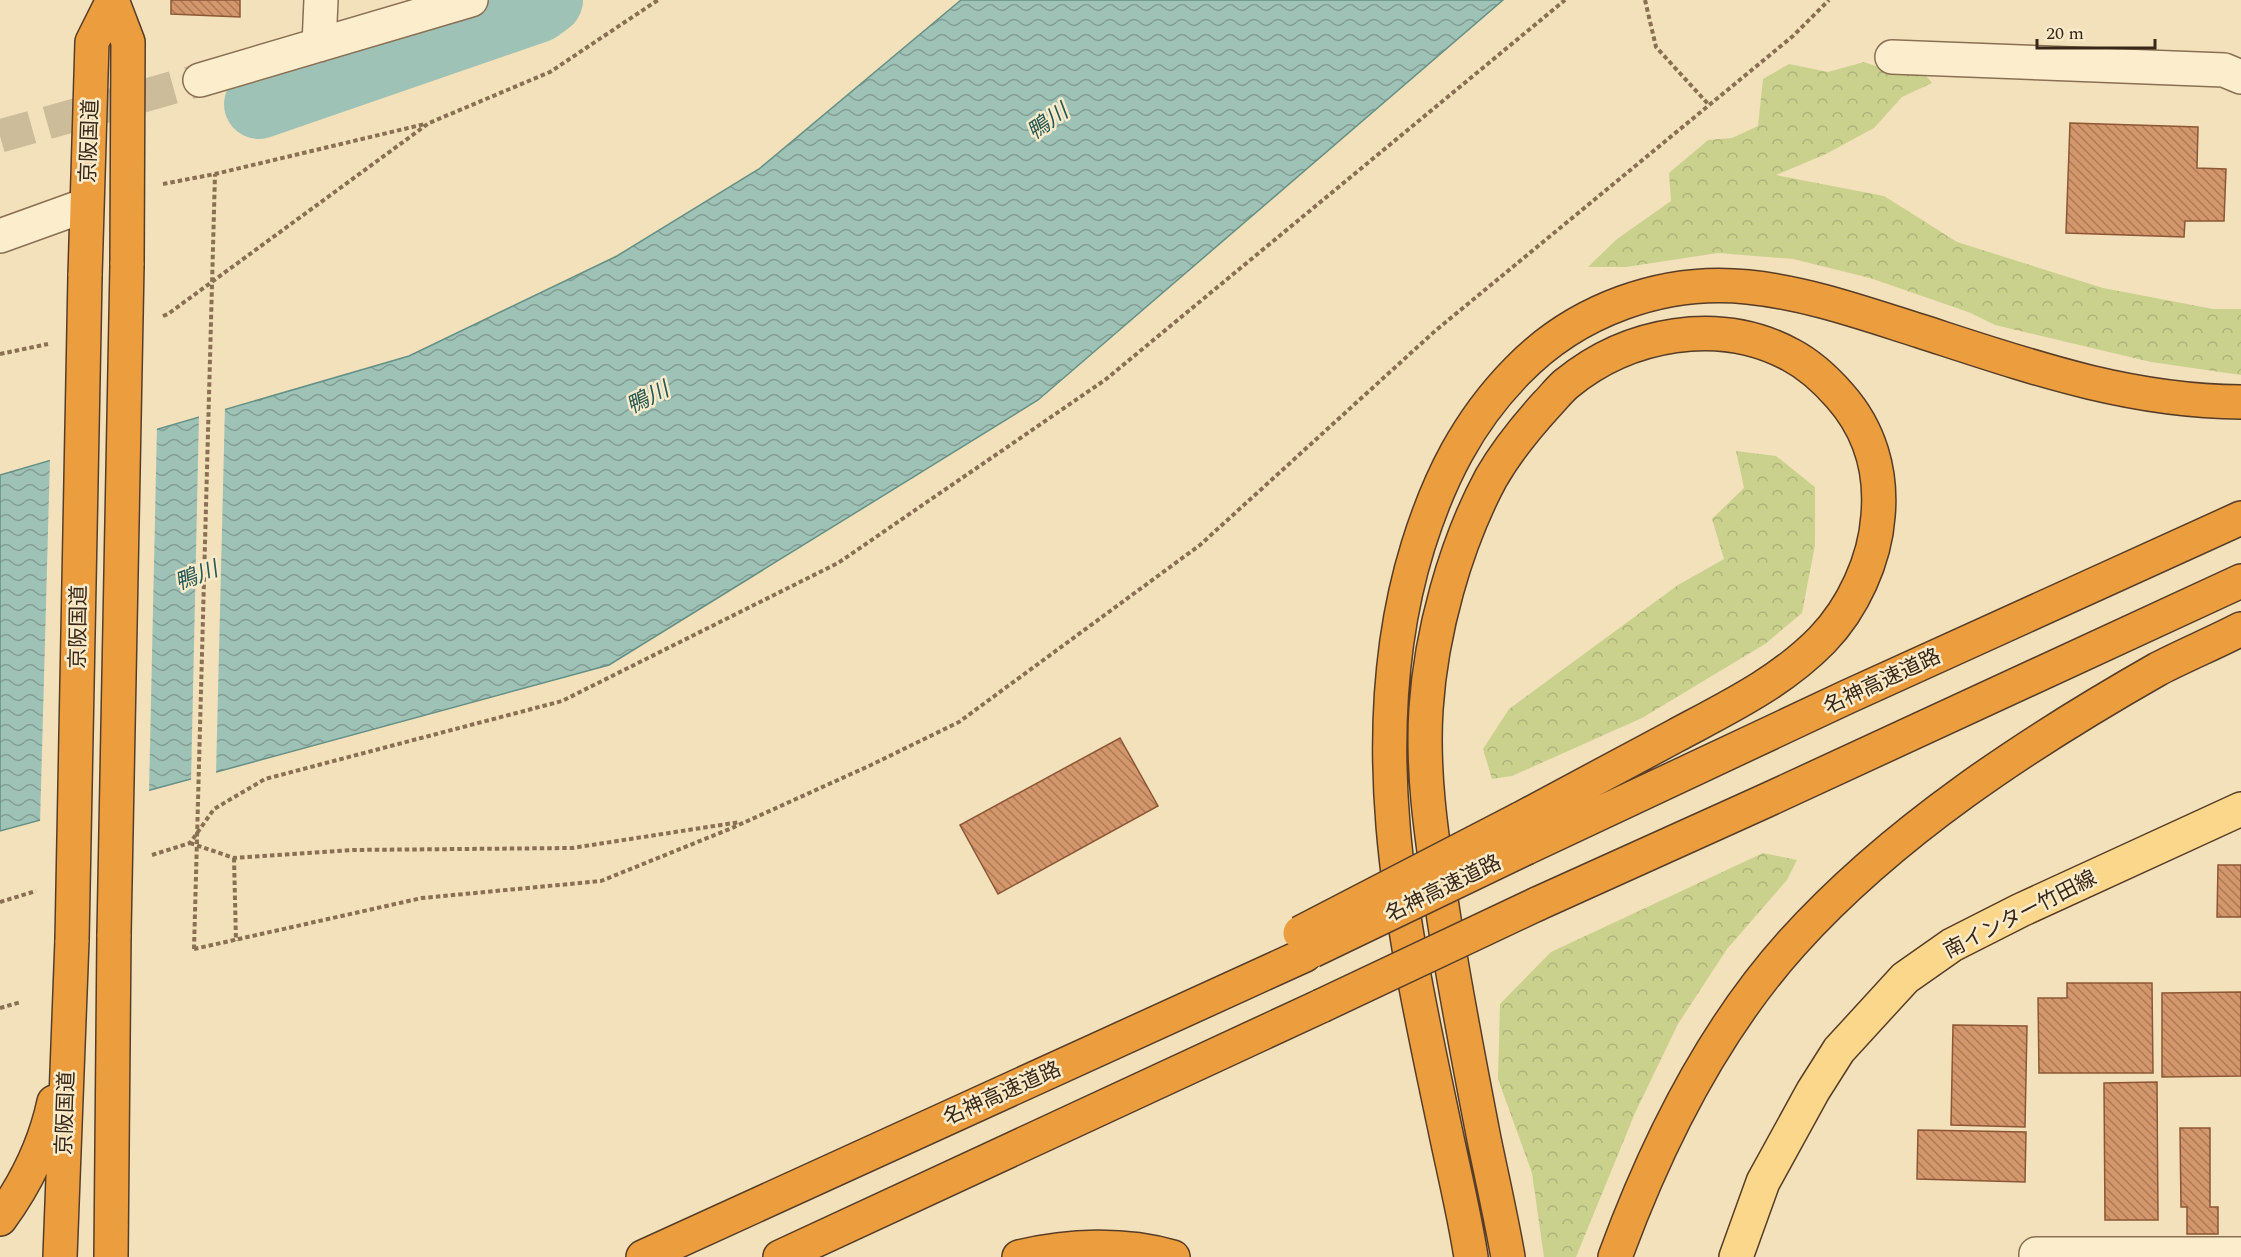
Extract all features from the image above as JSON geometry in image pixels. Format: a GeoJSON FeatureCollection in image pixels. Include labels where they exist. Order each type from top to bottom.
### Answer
{"type":"FeatureCollection","features":[{"type":"Feature","properties":{"kind":"highway","name":"京阪国道"},"geometry":{"type":"LineString","coordinates":[[111,1257],[129,42],[112,1]]}},
{"type":"Feature","properties":{"kind":"highway","name":"京阪国道"},"geometry":{"type":"LineString","coordinates":[[60,1257],[72,940],[86,205],[92,42],[112,1]]}},
{"type":"Feature","properties":{"kind":"highway"},"geometry":{"type":"LineString","coordinates":[[1471,1257],[1421,1015],[1395,850],[1389,791],[1390,690],[1409,575],[1428,516],[1447,468],[1471,427],[1500,388],[1530,357],[1568,329],[1605,308],[1652,293],[1699,286],[1744,286],[1791,293],[1838,304],[2071,379],[2145,395],[2213,402],[2241,402]]}},
{"type":"Feature","properties":{"kind":"highway"},"geometry":{"type":"LineString","coordinates":[[1508,1257],[1461,1020],[1430,822],[1426,764],[1426,707],[1434,651],[1448,591],[1467,531],[1492,478],[1526,426],[1565,385],[1608,357],[1649,341],[1685,334],[1723,333],[1755,340],[1792,355],[1822,376],[1846,403],[1866,432],[1876,465],[1880,501],[1877,536],[1866,571],[1847,607],[1819,643],[1797,663],[1754,694],[1523,833]]}},
{"type":"Feature","properties":{"kind":"highway","name":"名神高速道路"},"geometry":{"type":"LineString","coordinates":[[644,1257],[946,1118],[1303,944],[1523,833],[1857,692],[2241,518]]}},
{"type":"Feature","properties":{"kind":"highway"},"geometry":{"type":"LineString","coordinates":[[780,1257],[1537,904],[2241,581]]}},
{"type":"Feature","properties":{"kind":"highway"},"geometry":{"type":"LineString","coordinates":[[1615,1257],[1662,1145],[1700,1073],[1742,1008],[1791,944],[1847,887],[1914,831],[1998,768],[2060,728],[2160,669],[2241,629]]}},
{"type":"Feature","properties":{"kind":"highway"},"geometry":{"type":"LineString","coordinates":[[0,1219],[12,1203],[36,1159],[52,1112],[67,1042]]}},
{"type":"Feature","properties":{"kind":"highway"},"geometry":{"type":"LineString","coordinates":[[1019,1257],[1074,1247],[1121,1248],[1173,1257]]}},
{"type":"Feature","properties":{"kind":"main road","name":"南インター竹田線"},"geometry":{"type":"LineString","coordinates":[[1736,1257],[1763,1182],[1813,1091],[1839,1050],[1905,978],[1952,945],[2241,808]]}},
{"type":"Feature","properties":{"kind":"street"},"geometry":{"type":"LineString","coordinates":[[319,45],[321,0]]}},
{"type":"Feature","properties":{"kind":"street"},"geometry":{"type":"LineString","coordinates":[[200,80],[471,0]]}},
{"type":"Feature","properties":{"kind":"street"},"geometry":{"type":"LineString","coordinates":[[1892,57],[2224,70],[2241,77]]}},
{"type":"Feature","properties":{"kind":"street"},"geometry":{"type":"LineString","coordinates":[[0,236],[86,205]]}},
{"type":"Feature","properties":{"kind":"street"},"geometry":{"type":"LineString","coordinates":[[2036,1257],[2036,1254],[2241,1254]]}},
{"type":"Feature","properties":{"kind":"path"},"geometry":{"type":"LineString","coordinates":[[128,192],[215,174],[429,123],[550,72],[658,0]]}},
{"type":"Feature","properties":{"kind":"path"},"geometry":{"type":"LineString","coordinates":[[145,857],[189,843],[214,809],[265,779],[562,701],[838,563],[1105,380],[1564,0]]}},
{"type":"Feature","properties":{"kind":"path"},"geometry":{"type":"LineString","coordinates":[[1645,0],[1656,47],[1709,105]]}},
{"type":"Feature","properties":{"kind":"path"},"geometry":{"type":"LineString","coordinates":[[215,174],[194,949],[422,898],[601,881],[746,822],[959,722],[1200,545],[1434,331],[1793,36],[1829,0]]}},
{"type":"Feature","properties":{"kind":"path"},"geometry":{"type":"LineString","coordinates":[[157,317],[168,314],[429,123]]}},
{"type":"Feature","properties":{"kind":"path"},"geometry":{"type":"LineString","coordinates":[[0,354],[56,342]]}},
{"type":"Feature","properties":{"kind":"path"},"geometry":{"type":"LineString","coordinates":[[189,843],[234,858],[353,850],[572,848],[746,822]]}},
{"type":"Feature","properties":{"kind":"path"},"geometry":{"type":"LineString","coordinates":[[234,858],[236,941]]}},
{"type":"Feature","properties":{"kind":"path"},"geometry":{"type":"LineString","coordinates":[[0,902],[45,888]]}},
{"type":"Feature","properties":{"kind":"path"},"geometry":{"type":"LineString","coordinates":[[0,1008],[21,1002]]}},
{"type":"Feature","properties":{"kind":"green space"},"geometry":{"type":"Polygon","coordinates":[[[1864,62],[1893,72],[1923,72],[1932,83],[1902,97],[1874,128],[1826,154],[1776,175],[1884,196],[1957,242],[2103,288],[2213,309],[2241,309],[2241,375],[2151,362],[1995,325],[1971,313],[1870,278],[1793,259],[1718,253],[1626,267],[1588,267],[1617,239],[1671,201],[1669,173],[1708,140],[1732,138],[1758,126],[1763,79],[1789,64],[1828,72],[1864,62]]]}},
{"type":"Feature","properties":{"kind":"green space"},"geometry":{"type":"Polygon","coordinates":[[[1736,451],[1776,456],[1815,487],[1815,545],[1802,613],[1765,644],[1642,718],[1512,776],[1492,779],[1483,749],[1509,709],[1678,585],[1724,559],[1712,519],[1744,488],[1736,451]]]}},
{"type":"Feature","properties":{"kind":"green space"},"geometry":{"type":"Polygon","coordinates":[[[1763,853],[1797,860],[1787,880],[1727,949],[1678,1024],[1635,1113],[1576,1257],[1544,1257],[1532,1173],[1498,1079],[1500,1004],[1551,952],[1763,853]]]}},
{"type":"Feature","properties":{"kind":"water","name":"鴨川"},"geometry":{"type":"Polygon","coordinates":[[[961,0],[1503,0],[1038,400],[609,665],[0,831],[0,475],[409,356],[617,256],[759,169],[961,0]]]}},
{"type":"Feature","properties":{"kind":"pier"},"geometry":{"type":"Polygon","coordinates":[[[225,406],[216,775],[191,782],[199,414],[225,406]]]}},
{"type":"Feature","properties":{"kind":"pier"},"geometry":{"type":"Polygon","coordinates":[[[157,426],[149,794],[40,824],[50,458],[157,426]]]}},
{"type":"Feature","properties":{"kind":"building"},"geometry":{"type":"Polygon","coordinates":[[[171,0],[240,0],[240,17],[171,14],[171,0]]]}},
{"type":"Feature","properties":{"kind":"building"},"geometry":{"type":"Polygon","coordinates":[[[2070,123],[2198,127],[2197,168],[2226,169],[2224,221],[2185,221],[2184,237],[2066,233],[2070,123]]]}},
{"type":"Feature","properties":{"kind":"building"},"geometry":{"type":"Polygon","coordinates":[[[1120,738],[1158,806],[998,894],[960,825],[1120,738]]]}},
{"type":"Feature","properties":{"kind":"building"},"geometry":{"type":"Polygon","coordinates":[[[2218,865],[2241,865],[2241,917],[2217,917],[2218,865]]]}},
{"type":"Feature","properties":{"kind":"building"},"geometry":{"type":"Polygon","coordinates":[[[2067,983],[2152,983],[2153,1073],[2039,1073],[2038,998],[2067,998],[2067,983]]]}},
{"type":"Feature","properties":{"kind":"building"},"geometry":{"type":"Polygon","coordinates":[[[2241,992],[2241,1076],[2162,1077],[2162,993],[2241,992]]]}},
{"type":"Feature","properties":{"kind":"building"},"geometry":{"type":"Polygon","coordinates":[[[1953,1025],[2027,1026],[2025,1127],[1951,1125],[1953,1025]]]}},
{"type":"Feature","properties":{"kind":"building"},"geometry":{"type":"Polygon","coordinates":[[[2157,1082],[2158,1220],[2105,1220],[2104,1083],[2157,1082]]]}},
{"type":"Feature","properties":{"kind":"building"},"geometry":{"type":"Polygon","coordinates":[[[2180,1128],[2210,1128],[2210,1207],[2218,1207],[2218,1234],[2187,1234],[2187,1207],[2181,1207],[2180,1128]]]}},
{"type":"Feature","properties":{"kind":"building"},"geometry":{"type":"Polygon","coordinates":[[[1918,1130],[2026,1132],[2025,1182],[1917,1179],[1918,1130]]]}},
{"type":"Feature","properties":{"kind":"waterway"},"geometry":{"type":"LineString","coordinates":[[259,104],[537,8],[548,0]]}},
{"type":"Feature","properties":{"kind":"tunnel"},"geometry":{"type":"LineString","coordinates":[[0,136],[200,80]]}}]}
